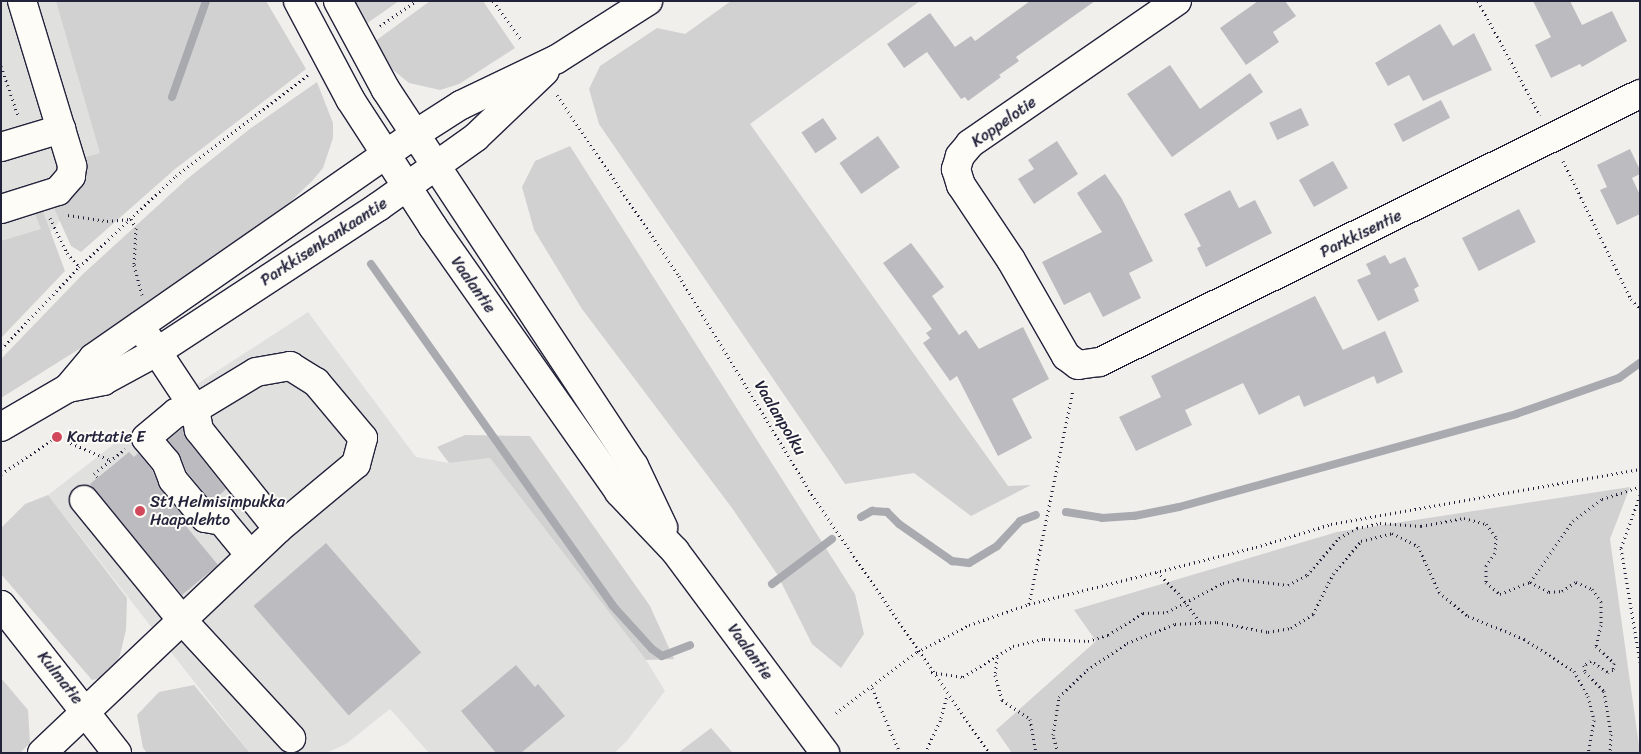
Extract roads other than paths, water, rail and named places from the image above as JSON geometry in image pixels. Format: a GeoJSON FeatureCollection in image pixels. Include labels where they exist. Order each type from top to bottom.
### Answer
{"type":"FeatureCollection","features":[{"type":"Feature","properties":{"kind":"street"},"geometry":{"type":"LineString","coordinates":[[1,209],[58,192],[65,186],[72,166],[22,1]]}},
{"type":"Feature","properties":{"kind":"street","name":"Vaalantie"},"geometry":{"type":"LineString","coordinates":[[298,1],[350,99],[384,155],[619,492],[675,550],[824,753]]}},
{"type":"Feature","properties":{"kind":"street","name":"Vaalantie"},"geometry":{"type":"LineString","coordinates":[[338,1],[414,135],[634,466],[675,550]]}},
{"type":"Feature","properties":{"kind":"street","name":"Parkkisenkankaantie"},"geometry":{"type":"LineString","coordinates":[[68,388],[93,358],[384,155],[461,105],[557,59],[648,1]]}},
{"type":"Feature","properties":{"kind":"street","name":"Koppelotie"},"geometry":{"type":"LineString","coordinates":[[1078,365],[1066,356],[1011,260],[961,185],[956,169],[960,156],[970,144],[1177,1]]}},
{"type":"Feature","properties":{"kind":"street","name":"Parkkisenkankaantie"},"geometry":{"type":"LineString","coordinates":[[1,427],[68,388],[103,381],[158,351],[407,187],[476,137],[557,59]]}},
{"type":"Feature","properties":{"kind":"street","name":"Parkkisentie"},"geometry":{"type":"LineString","coordinates":[[1078,365],[1100,362],[1407,212],[1551,137],[1640,94]]}},
{"type":"Feature","properties":{"kind":"street"},"geometry":{"type":"LineString","coordinates":[[1,147],[61,129]]}},
{"type":"Feature","properties":{"kind":"street"},"geometry":{"type":"LineString","coordinates":[[145,322],[158,351],[195,409],[199,430],[278,529]]}},
{"type":"Feature","properties":{"kind":"street"},"geometry":{"type":"LineString","coordinates":[[42,753],[87,714],[278,529],[356,464],[363,438],[316,382],[290,366],[256,372],[195,409],[176,413],[146,438],[166,462],[173,480],[205,518],[222,521],[250,555]]}},
{"type":"Feature","properties":{"kind":"street"},"geometry":{"type":"LineString","coordinates":[[91,489],[182,620],[291,738]]}},
{"type":"Feature","properties":{"kind":"street","name":"Kulmatie"},"geometry":{"type":"LineString","coordinates":[[1,605],[117,753]]}},
{"type":"Feature","properties":{"kind":"waterway"},"geometry":{"type":"LineString","coordinates":[[172,97],[206,1]]}},
{"type":"Feature","properties":{"kind":"waterway"},"geometry":{"type":"LineString","coordinates":[[371,264],[612,605],[652,649],[662,656],[690,645]]}},
{"type":"Feature","properties":{"kind":"waterway"},"geometry":{"type":"LineString","coordinates":[[1066,512],[1102,518],[1134,516],[1179,507],[1516,414],[1619,378],[1640,363]]}},
{"type":"Feature","properties":{"kind":"waterway"},"geometry":{"type":"LineString","coordinates":[[861,517],[872,511],[887,512],[899,524],[952,561],[969,563],[997,546],[1020,521],[1036,515]]}},
{"type":"Feature","properties":{"kind":"waterway"},"geometry":{"type":"LineString","coordinates":[[772,584],[832,539]]}},
{"type":"Feature","properties":{"kind":"place","name":"Karttatie E"},"geometry":{"type":"Point","coordinates":[57,437]}},
{"type":"Feature","properties":{"kind":"place","name":"St1 Helmisimpukka Haapalehto"},"geometry":{"type":"Point","coordinates":[140,511]}}]}
